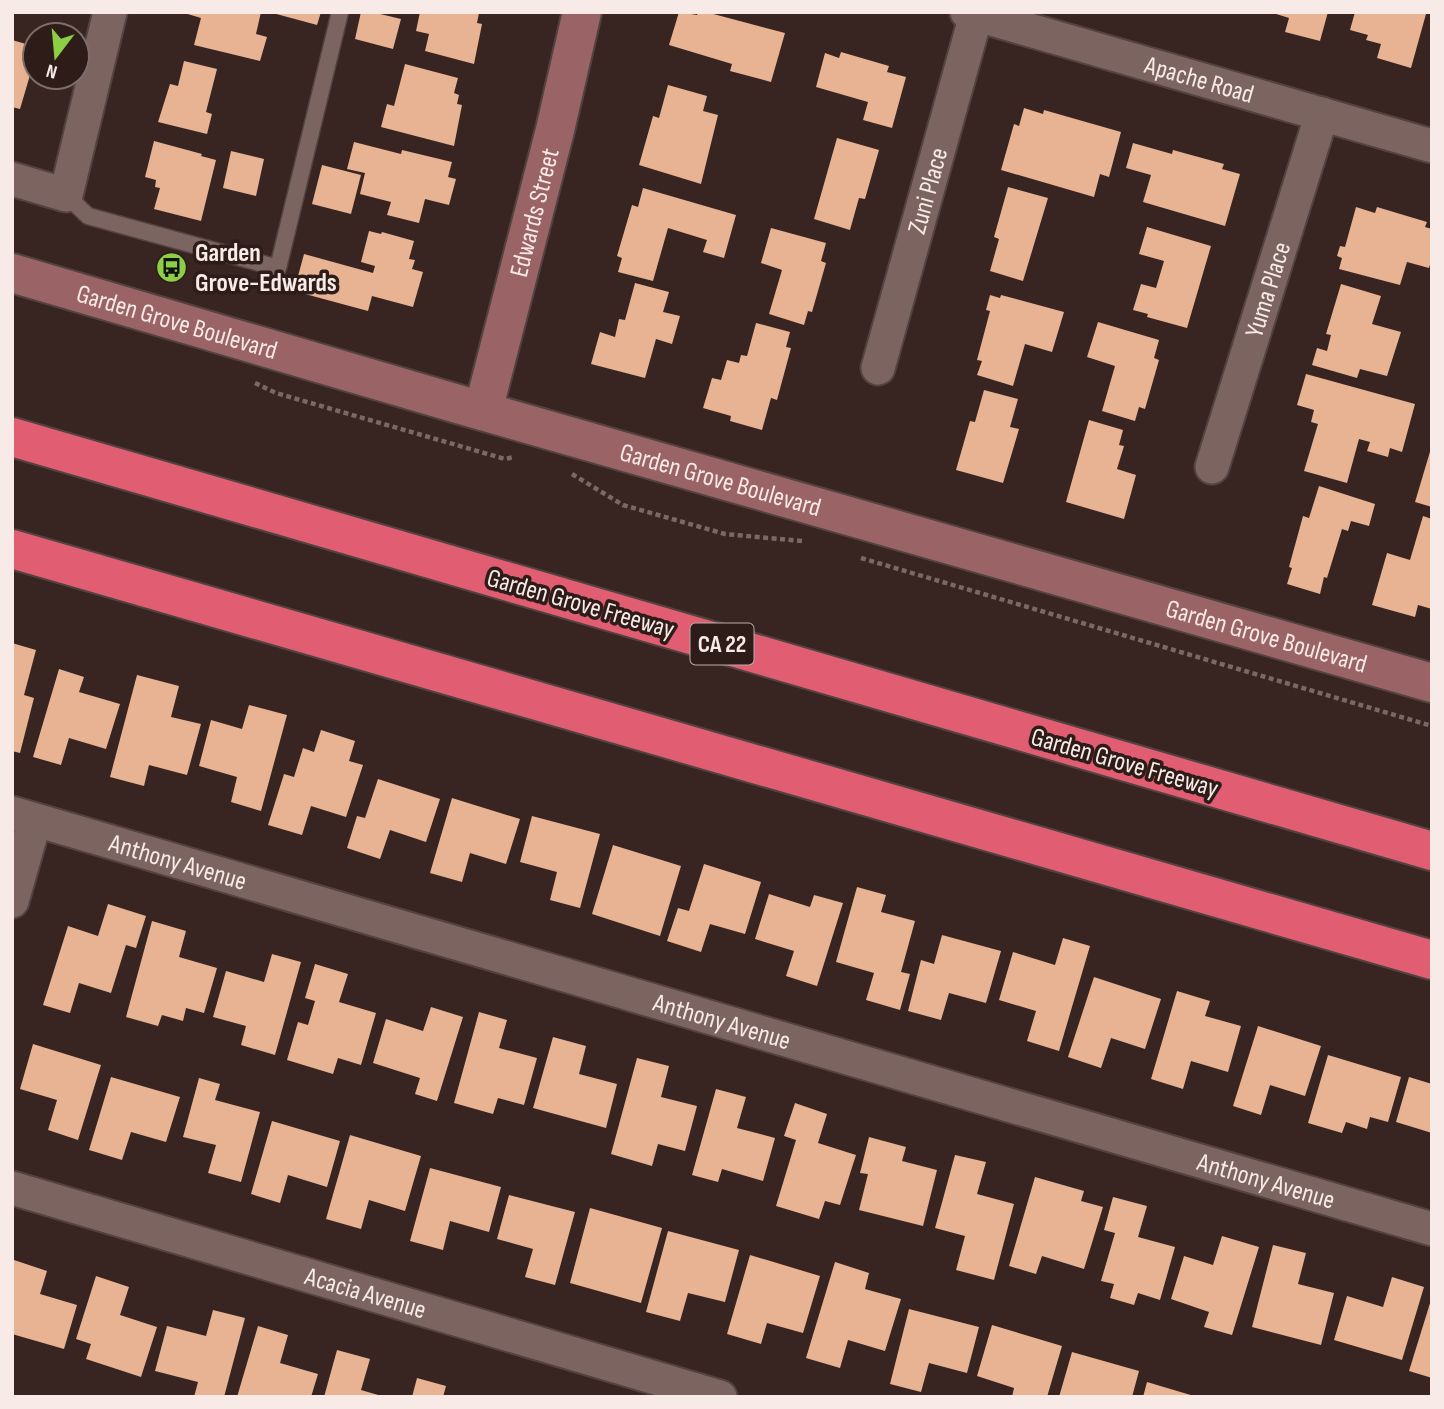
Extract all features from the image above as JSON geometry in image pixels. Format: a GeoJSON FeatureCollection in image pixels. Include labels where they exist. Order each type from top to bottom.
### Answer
{"type":"FeatureCollection","features":[{"type":"Feature","properties":{"kind":"highway","name":"Garden Grove Freeway"},"geometry":{"type":"LineString","coordinates":[[12,438],[1432,851]]}},
{"type":"Feature","properties":{"kind":"highway"},"geometry":{"type":"LineString","coordinates":[[12,549],[1432,960]]}},
{"type":"Feature","properties":{"kind":"main road","name":"Edwards Street"},"geometry":{"type":"LineString","coordinates":[[483,411],[582,12]]}},
{"type":"Feature","properties":{"kind":"main road","name":"Garden Grove Boulevard"},"geometry":{"type":"LineString","coordinates":[[12,273],[1432,683]]}},
{"type":"Feature","properties":{"kind":"street"},"geometry":{"type":"LineString","coordinates":[[12,180],[66,195],[110,12]]}},
{"type":"Feature","properties":{"kind":"street","name":"Apache Road"},"geometry":{"type":"LineString","coordinates":[[972,13],[1432,146]]}},
{"type":"Feature","properties":{"kind":"street","name":"Zuni Place"},"geometry":{"type":"LineString","coordinates":[[878,368],[972,13]]}},
{"type":"Feature","properties":{"kind":"street","name":"Yuma Place"},"geometry":{"type":"LineString","coordinates":[[1212,467],[1322,114]]}},
{"type":"Feature","properties":{"kind":"street"},"geometry":{"type":"LineString","coordinates":[[12,901],[23,817]]}},
{"type":"Feature","properties":{"kind":"street","name":"Anthony Avenue"},"geometry":{"type":"LineString","coordinates":[[23,817],[1432,1229]]}},
{"type":"Feature","properties":{"kind":"street","name":"Acacia Avenue"},"geometry":{"type":"LineString","coordinates":[[12,1188],[627,1384],[720,1397]]}},
{"type":"Feature","properties":{"kind":"lane"},"geometry":{"type":"LineString","coordinates":[[66,195],[88,216],[278,268],[340,12]]}},
{"type":"Feature","properties":{"kind":"path"},"geometry":{"type":"LineString","coordinates":[[244,377],[276,393],[505,459],[514,456]]}},
{"type":"Feature","properties":{"kind":"path"},"geometry":{"type":"LineString","coordinates":[[568,472],[623,505],[725,534],[800,541],[814,545]]}},
{"type":"Feature","properties":{"kind":"path"},"geometry":{"type":"LineString","coordinates":[[854,556],[1432,726]]}},
{"type":"Feature","properties":{"kind":"building"},"geometry":{"type":"Polygon","coordinates":[[[181,12],[261,12],[256,34],[267,37],[260,61],[194,45],[201,18],[181,12]]]}},
{"type":"Feature","properties":{"kind":"building"},"geometry":{"type":"Polygon","coordinates":[[[269,12],[321,12],[317,25],[269,12]]]}},
{"type":"Feature","properties":{"kind":"building"},"geometry":{"type":"Polygon","coordinates":[[[361,12],[401,19],[393,49],[355,39],[361,12]]]}},
{"type":"Feature","properties":{"kind":"building"},"geometry":{"type":"Polygon","coordinates":[[[420,12],[479,13],[477,23],[482,24],[474,64],[425,51],[429,34],[416,31],[420,12]]]}},
{"type":"Feature","properties":{"kind":"building"},"geometry":{"type":"Polygon","coordinates":[[[679,12],[697,15],[698,12],[706,12],[785,33],[771,82],[730,71],[732,64],[669,45],[679,12]]]}},
{"type":"Feature","properties":{"kind":"building"},"geometry":{"type":"Polygon","coordinates":[[[1328,12],[1320,41],[1285,32],[1289,18],[1273,13],[1328,12]]]}},
{"type":"Feature","properties":{"kind":"building"},"geometry":{"type":"Polygon","coordinates":[[[1355,12],[1426,14],[1411,68],[1377,58],[1381,44],[1366,40],[1368,35],[1350,30],[1355,12]]]}},
{"type":"Feature","properties":{"kind":"building"},"geometry":{"type":"Polygon","coordinates":[[[12,40],[21,43],[21,91],[25,91],[20,109],[12,107],[12,40]]]}},
{"type":"Feature","properties":{"kind":"building"},"geometry":{"type":"Polygon","coordinates":[[[841,52],[889,66],[887,72],[906,77],[892,128],[863,120],[868,102],[816,87],[825,53],[839,58],[841,52]]]}},
{"type":"Feature","properties":{"kind":"building"},"geometry":{"type":"Polygon","coordinates":[[[184,61],[217,69],[206,112],[212,114],[207,134],[158,122],[170,84],[178,86],[184,61]]]}},
{"type":"Feature","properties":{"kind":"building"},"geometry":{"type":"Polygon","coordinates":[[[405,64],[458,78],[454,93],[459,95],[457,104],[462,105],[454,146],[381,127],[387,104],[394,106],[405,64]]]}},
{"type":"Feature","properties":{"kind":"building"},"geometry":{"type":"Polygon","coordinates":[[[668,85],[707,96],[703,111],[718,115],[701,184],[639,165],[653,116],[659,118],[668,85]]]}},
{"type":"Feature","properties":{"kind":"building"},"geometry":{"type":"Polygon","coordinates":[[[1024,108],[1043,114],[1044,110],[1121,132],[1109,177],[1100,174],[1094,197],[1001,170],[1014,124],[1019,126],[1024,108]]]}},
{"type":"Feature","properties":{"kind":"building"},"geometry":{"type":"Polygon","coordinates":[[[837,138],[879,150],[865,199],[859,198],[850,230],[814,219],[837,138]]]}},
{"type":"Feature","properties":{"kind":"building"},"geometry":{"type":"Polygon","coordinates":[[[154,141],[216,160],[201,221],[154,209],[160,188],[155,187],[156,180],[145,177],[154,141]]]}},
{"type":"Feature","properties":{"kind":"building"},"geometry":{"type":"Polygon","coordinates":[[[354,142],[401,154],[402,150],[452,162],[448,177],[456,179],[449,205],[425,199],[419,223],[387,215],[391,202],[360,194],[365,173],[347,169],[354,142]]]}},
{"type":"Feature","properties":{"kind":"building"},"geometry":{"type":"Polygon","coordinates":[[[1133,143],[1172,154],[1173,150],[1224,164],[1222,169],[1240,174],[1225,226],[1143,202],[1151,175],[1126,168],[1133,143]]]}},
{"type":"Feature","properties":{"kind":"building"},"geometry":{"type":"Polygon","coordinates":[[[231,151],[264,159],[256,196],[223,188],[231,151]]]}},
{"type":"Feature","properties":{"kind":"building"},"geometry":{"type":"Polygon","coordinates":[[[322,165],[361,175],[351,214],[312,204],[322,165]]]}},
{"type":"Feature","properties":{"kind":"building"},"geometry":{"type":"Polygon","coordinates":[[[1008,187],[1048,198],[1023,281],[990,271],[999,239],[994,237],[1008,187]]]}},
{"type":"Feature","properties":{"kind":"building"},"geometry":{"type":"Polygon","coordinates":[[[643,188],[736,215],[724,258],[703,252],[707,240],[668,228],[653,281],[618,272],[622,258],[617,256],[632,205],[638,207],[643,188]]]}},
{"type":"Feature","properties":{"kind":"building"},"geometry":{"type":"Polygon","coordinates":[[[1356,207],[1375,213],[1377,207],[1427,222],[1425,227],[1432,229],[1432,257],[1429,268],[1407,262],[1400,285],[1339,269],[1342,258],[1337,256],[1340,246],[1345,247],[1356,207]]]}},
{"type":"Feature","properties":{"kind":"building"},"geometry":{"type":"Polygon","coordinates":[[[1147,227],[1211,246],[1187,328],[1147,317],[1148,314],[1133,310],[1141,284],[1156,288],[1164,261],[1139,254],[1147,227]]]}},
{"type":"Feature","properties":{"kind":"building"},"geometry":{"type":"Polygon","coordinates":[[[771,228],[826,243],[821,261],[826,263],[812,312],[808,311],[804,325],[769,314],[782,270],[761,263],[771,228]]]}},
{"type":"Feature","properties":{"kind":"building"},"geometry":{"type":"Polygon","coordinates":[[[369,231],[414,241],[409,259],[415,260],[412,269],[423,272],[413,307],[372,296],[368,311],[294,291],[304,254],[373,273],[375,266],[361,262],[369,231]]]}},
{"type":"Feature","properties":{"kind":"building"},"geometry":{"type":"Polygon","coordinates":[[[635,283],[669,292],[663,312],[680,316],[672,344],[656,339],[645,378],[591,364],[600,332],[615,337],[619,319],[625,320],[635,283]]]}},
{"type":"Feature","properties":{"kind":"building"},"geometry":{"type":"Polygon","coordinates":[[[1341,284],[1381,296],[1372,324],[1401,332],[1387,376],[1360,369],[1357,378],[1312,365],[1317,348],[1327,351],[1331,335],[1326,334],[1341,284]]]}},
{"type":"Feature","properties":{"kind":"building"},"geometry":{"type":"Polygon","coordinates":[[[990,295],[1000,298],[1001,295],[1064,312],[1052,352],[1025,344],[1013,386],[977,375],[982,361],[977,360],[990,311],[986,310],[990,295]]]}},
{"type":"Feature","properties":{"kind":"building"},"geometry":{"type":"Polygon","coordinates":[[[1098,322],[1159,340],[1154,358],[1159,360],[1145,409],[1139,407],[1135,421],[1102,411],[1115,366],[1087,357],[1098,322]]]}},
{"type":"Feature","properties":{"kind":"building"},"geometry":{"type":"Polygon","coordinates":[[[756,323],[790,332],[786,347],[791,348],[777,400],[771,398],[762,430],[730,421],[731,416],[703,408],[712,378],[721,380],[727,360],[739,363],[741,355],[747,356],[756,323]]]}},
{"type":"Feature","properties":{"kind":"building"},"geometry":{"type":"Polygon","coordinates":[[[1306,374],[1415,404],[1402,452],[1390,448],[1388,457],[1367,451],[1370,442],[1359,439],[1347,483],[1304,471],[1318,424],[1311,422],[1314,410],[1297,405],[1306,374]]]}},
{"type":"Feature","properties":{"kind":"building"},"geometry":{"type":"Polygon","coordinates":[[[984,390],[1018,399],[1010,427],[1019,429],[1003,483],[956,470],[970,421],[975,422],[984,390]]]}},
{"type":"Feature","properties":{"kind":"building"},"geometry":{"type":"Polygon","coordinates":[[[1089,420],[1123,430],[1119,445],[1124,446],[1117,469],[1136,475],[1124,519],[1066,502],[1089,420]]]}},
{"type":"Feature","properties":{"kind":"building"},"geometry":{"type":"Polygon","coordinates":[[[1432,445],[1432,507],[1415,502],[1432,445]]]}},
{"type":"Feature","properties":{"kind":"building"},"geometry":{"type":"Polygon","coordinates":[[[1319,486],[1375,504],[1369,526],[1351,521],[1348,531],[1342,529],[1320,594],[1287,584],[1303,516],[1309,518],[1319,486]]]}},
{"type":"Feature","properties":{"kind":"building"},"geometry":{"type":"Polygon","coordinates":[[[1423,516],[1432,519],[1432,609],[1418,605],[1415,617],[1372,605],[1387,553],[1410,560],[1423,516]]]}},
{"type":"Feature","properties":{"kind":"building"},"geometry":{"type":"Polygon","coordinates":[[[12,643],[36,650],[24,695],[34,698],[20,753],[12,751],[12,643]]]}},
{"type":"Feature","properties":{"kind":"building"},"geometry":{"type":"Polygon","coordinates":[[[59,669],[84,677],[79,692],[120,704],[106,749],[69,738],[61,765],[33,757],[59,669]]]}},
{"type":"Feature","properties":{"kind":"building"},"geometry":{"type":"Polygon","coordinates":[[[137,675],[179,686],[171,717],[201,724],[187,775],[149,765],[144,786],[110,777],[137,675]]]}},
{"type":"Feature","properties":{"kind":"building"},"geometry":{"type":"Polygon","coordinates":[[[249,705],[287,715],[261,811],[231,802],[237,777],[199,766],[211,720],[242,729],[249,705]]]}},
{"type":"Feature","properties":{"kind":"building"},"geometry":{"type":"Polygon","coordinates":[[[321,730],[355,741],[349,761],[363,765],[346,817],[311,806],[302,835],[268,825],[284,774],[294,777],[303,748],[314,752],[321,730]]]}},
{"type":"Feature","properties":{"kind":"building"},"geometry":{"type":"Polygon","coordinates":[[[378,779],[440,799],[426,842],[390,830],[380,859],[347,848],[357,816],[365,818],[378,779]]]}},
{"type":"Feature","properties":{"kind":"building"},"geometry":{"type":"Polygon","coordinates":[[[452,798],[520,819],[506,864],[470,853],[462,882],[430,873],[452,798]]]}},
{"type":"Feature","properties":{"kind":"building"},"geometry":{"type":"Polygon","coordinates":[[[532,816],[600,834],[580,908],[550,900],[557,872],[520,862],[532,816]]]}},
{"type":"Feature","properties":{"kind":"building"},"geometry":{"type":"Polygon","coordinates":[[[613,845],[681,866],[660,936],[592,914],[613,845]]]}},
{"type":"Feature","properties":{"kind":"building"},"geometry":{"type":"Polygon","coordinates":[[[704,864],[761,882],[745,934],[710,924],[701,952],[667,941],[678,908],[689,911],[704,864]]]}},
{"type":"Feature","properties":{"kind":"building"},"geometry":{"type":"Polygon","coordinates":[[[857,887],[886,895],[881,912],[915,921],[901,972],[910,974],[900,1010],[866,1000],[874,973],[836,962],[857,887]]]}},
{"type":"Feature","properties":{"kind":"building"},"geometry":{"type":"Polygon","coordinates":[[[769,894],[810,907],[814,895],[843,903],[817,986],[786,976],[794,951],[755,939],[769,894]]]}},
{"type":"Feature","properties":{"kind":"building"},"geometry":{"type":"Polygon","coordinates":[[[108,904],[146,916],[136,948],[126,945],[111,993],[79,983],[70,1013],[43,1005],[68,926],[98,936],[108,904]]]}},
{"type":"Feature","properties":{"kind":"building"},"geometry":{"type":"Polygon","coordinates":[[[152,921],[186,931],[179,957],[217,968],[204,1013],[186,1008],[183,1021],[162,1015],[158,1026],[126,1017],[152,921]]]}},
{"type":"Feature","properties":{"kind":"building"},"geometry":{"type":"Polygon","coordinates":[[[942,935],[1001,951],[986,1003],[949,993],[941,1020],[908,1011],[921,960],[934,964],[942,935]]]}},
{"type":"Feature","properties":{"kind":"building"},"geometry":{"type":"Polygon","coordinates":[[[1063,938],[1090,946],[1059,1051],[1027,1041],[1036,1011],[999,1000],[1013,952],[1055,965],[1063,938]]]}},
{"type":"Feature","properties":{"kind":"building"},"geometry":{"type":"Polygon","coordinates":[[[272,954],[301,962],[275,1055],[241,1045],[246,1026],[213,1017],[226,971],[264,982],[272,954]]]}},
{"type":"Feature","properties":{"kind":"building"},"geometry":{"type":"Polygon","coordinates":[[[315,964],[348,974],[339,1002],[376,1013],[361,1065],[338,1058],[333,1074],[287,1060],[298,1022],[308,1025],[315,1001],[305,998],[315,964]]]}},
{"type":"Feature","properties":{"kind":"building"},"geometry":{"type":"Polygon","coordinates":[[[1094,977],[1161,999],[1145,1049],[1111,1038],[1101,1068],[1068,1057],[1094,977]]]}},
{"type":"Feature","properties":{"kind":"building"},"geometry":{"type":"Polygon","coordinates":[[[1177,991],[1210,1001],[1205,1016],[1241,1026],[1228,1072],[1191,1061],[1183,1089],[1151,1079],[1177,991]]]}},
{"type":"Feature","properties":{"kind":"building"},"geometry":{"type":"Polygon","coordinates":[[[431,1007],[463,1017],[437,1101],[415,1094],[420,1078],[373,1063],[386,1019],[423,1031],[431,1007]]]}},
{"type":"Feature","properties":{"kind":"building"},"geometry":{"type":"Polygon","coordinates":[[[479,1012],[507,1020],[499,1048],[537,1058],[524,1105],[498,1098],[493,1114],[454,1103],[479,1012]]]}},
{"type":"Feature","properties":{"kind":"building"},"geometry":{"type":"Polygon","coordinates":[[[1258,1026],[1321,1046],[1305,1096],[1270,1085],[1261,1115],[1233,1106],[1258,1026]]]}},
{"type":"Feature","properties":{"kind":"building"},"geometry":{"type":"Polygon","coordinates":[[[553,1037],[586,1046],[579,1074],[617,1084],[606,1128],[533,1108],[553,1037]]]}},
{"type":"Feature","properties":{"kind":"building"},"geometry":{"type":"Polygon","coordinates":[[[33,1044],[101,1065],[78,1140],[48,1130],[57,1100],[20,1089],[33,1044]]]}},
{"type":"Feature","properties":{"kind":"building"},"geometry":{"type":"Polygon","coordinates":[[[1328,1055],[1401,1077],[1388,1122],[1370,1117],[1367,1129],[1346,1122],[1342,1133],[1308,1123],[1328,1055]]]}},
{"type":"Feature","properties":{"kind":"building"},"geometry":{"type":"Polygon","coordinates":[[[637,1058],[669,1066],[661,1097],[697,1106],[685,1151],[658,1144],[652,1166],[611,1154],[637,1058]]]}},
{"type":"Feature","properties":{"kind":"building"},"geometry":{"type":"Polygon","coordinates":[[[111,1077],[180,1097],[166,1142],[131,1132],[122,1160],[89,1150],[111,1077]]]}},
{"type":"Feature","properties":{"kind":"building"},"geometry":{"type":"Polygon","coordinates":[[[1409,1077],[1432,1084],[1432,1133],[1396,1122],[1409,1077]]]}},
{"type":"Feature","properties":{"kind":"building"},"geometry":{"type":"Polygon","coordinates":[[[199,1078],[220,1084],[215,1100],[260,1112],[241,1182],[208,1173],[216,1145],[183,1137],[199,1078]]]}},
{"type":"Feature","properties":{"kind":"building"},"geometry":{"type":"Polygon","coordinates":[[[716,1089],[746,1097],[737,1128],[775,1138],[763,1181],[722,1169],[718,1182],[692,1175],[716,1089]]]}},
{"type":"Feature","properties":{"kind":"building"},"geometry":{"type":"Polygon","coordinates":[[[795,1103],[827,1114],[818,1143],[856,1155],[840,1205],[825,1201],[819,1219],[776,1206],[796,1140],[784,1136],[795,1103]]]}},
{"type":"Feature","properties":{"kind":"building"},"geometry":{"type":"Polygon","coordinates":[[[272,1121],[340,1141],[327,1187],[288,1175],[280,1203],[251,1194],[272,1121]]]}},
{"type":"Feature","properties":{"kind":"building"},"geometry":{"type":"Polygon","coordinates":[[[350,1135],[421,1156],[405,1211],[369,1200],[361,1229],[326,1219],[350,1135]]]}},
{"type":"Feature","properties":{"kind":"building"},"geometry":{"type":"Polygon","coordinates":[[[869,1137],[906,1147],[902,1161],[937,1170],[923,1226],[859,1210],[868,1174],[860,1173],[869,1137]]]}},
{"type":"Feature","properties":{"kind":"building"},"geometry":{"type":"Polygon","coordinates":[[[955,1155],[986,1162],[977,1194],[1014,1204],[994,1280],[956,1270],[965,1236],[935,1228],[955,1155]]]}},
{"type":"Feature","properties":{"kind":"building"},"geometry":{"type":"Polygon","coordinates":[[[430,1168],[501,1187],[489,1232],[450,1221],[443,1250],[410,1241],[430,1168]]]}},
{"type":"Feature","properties":{"kind":"building"},"geometry":{"type":"Polygon","coordinates":[[[1035,1177],[1084,1191],[1081,1201],[1103,1207],[1084,1269],[1042,1256],[1036,1274],[1009,1266],[1035,1177]]]}},
{"type":"Feature","properties":{"kind":"building"},"geometry":{"type":"Polygon","coordinates":[[[509,1195],[575,1212],[555,1285],[525,1277],[533,1249],[497,1239],[509,1195]]]}},
{"type":"Feature","properties":{"kind":"building"},"geometry":{"type":"Polygon","coordinates":[[[1113,1197],[1147,1206],[1138,1237],[1175,1247],[1160,1300],[1138,1293],[1134,1305],[1110,1298],[1114,1284],[1101,1281],[1115,1233],[1104,1230],[1113,1197]]]}},
{"type":"Feature","properties":{"kind":"building"},"geometry":{"type":"Polygon","coordinates":[[[590,1208],[662,1228],[641,1303],[570,1283],[590,1208]]]}},
{"type":"Feature","properties":{"kind":"building"},"geometry":{"type":"Polygon","coordinates":[[[668,1231],[739,1250],[725,1302],[688,1293],[680,1321],[646,1312],[668,1231]]]}},
{"type":"Feature","properties":{"kind":"building"},"geometry":{"type":"Polygon","coordinates":[[[1222,1236],[1259,1247],[1232,1335],[1204,1327],[1209,1312],[1171,1299],[1184,1256],[1213,1265],[1222,1236]]]}},
{"type":"Feature","properties":{"kind":"building"},"geometry":{"type":"Polygon","coordinates":[[[1273,1245],[1306,1253],[1298,1284],[1334,1293],[1321,1345],[1252,1327],[1273,1245]]]}},
{"type":"Feature","properties":{"kind":"building"},"geometry":{"type":"Polygon","coordinates":[[[750,1255],[820,1276],[803,1333],[767,1323],[761,1344],[727,1334],[750,1255]]]}},
{"type":"Feature","properties":{"kind":"building"},"geometry":{"type":"Polygon","coordinates":[[[14,1260],[47,1271],[40,1294],[77,1305],[64,1349],[12,1334],[14,1260]]]}},
{"type":"Feature","properties":{"kind":"building"},"geometry":{"type":"Polygon","coordinates":[[[835,1262],[869,1273],[865,1289],[901,1299],[885,1351],[848,1340],[840,1368],[806,1358],[835,1262]]]}},
{"type":"Feature","properties":{"kind":"building"},"geometry":{"type":"Polygon","coordinates":[[[96,1276],[129,1287],[120,1315],[157,1327],[141,1377],[86,1359],[91,1344],[76,1339],[96,1276]]]}},
{"type":"Feature","properties":{"kind":"building"},"geometry":{"type":"Polygon","coordinates":[[[1392,1277],[1424,1287],[1402,1360],[1334,1340],[1347,1296],[1383,1307],[1392,1277]]]}},
{"type":"Feature","properties":{"kind":"building"},"geometry":{"type":"Polygon","coordinates":[[[1432,1301],[1432,1378],[1409,1371],[1432,1301]]]}},
{"type":"Feature","properties":{"kind":"building"},"geometry":{"type":"Polygon","coordinates":[[[909,1309],[979,1327],[967,1373],[929,1363],[921,1392],[890,1384],[909,1309]]]}},
{"type":"Feature","properties":{"kind":"building"},"geometry":{"type":"Polygon","coordinates":[[[213,1310],[245,1318],[224,1397],[194,1397],[198,1382],[155,1371],[167,1326],[206,1336],[213,1310]]]}},
{"type":"Feature","properties":{"kind":"building"},"geometry":{"type":"Polygon","coordinates":[[[992,1325],[1062,1346],[1047,1397],[1012,1397],[1014,1388],[977,1376],[992,1325]]]}},
{"type":"Feature","properties":{"kind":"building"},"geometry":{"type":"Polygon","coordinates":[[[258,1326],[288,1335],[280,1363],[318,1374],[311,1397],[237,1397],[258,1326]]]}},
{"type":"Feature","properties":{"kind":"building"},"geometry":{"type":"Polygon","coordinates":[[[337,1350],[370,1359],[361,1390],[385,1397],[324,1397],[337,1350]]]}},
{"type":"Feature","properties":{"kind":"building"},"geometry":{"type":"Polygon","coordinates":[[[1072,1352],[1139,1371],[1132,1397],[1059,1397],[1072,1352]]]}},
{"type":"Feature","properties":{"kind":"building"},"geometry":{"type":"Polygon","coordinates":[[[417,1378],[446,1386],[443,1397],[412,1397],[417,1378]]]}},
{"type":"Feature","properties":{"kind":"building"},"geometry":{"type":"Polygon","coordinates":[[[1147,1382],[1194,1396],[1194,1397],[1143,1397],[1147,1382]]]}},
{"type":"Feature","properties":{"kind":"place","name":"Garden Grove-Edwards"},"geometry":{"type":"Point","coordinates":[172,267]}}]}
